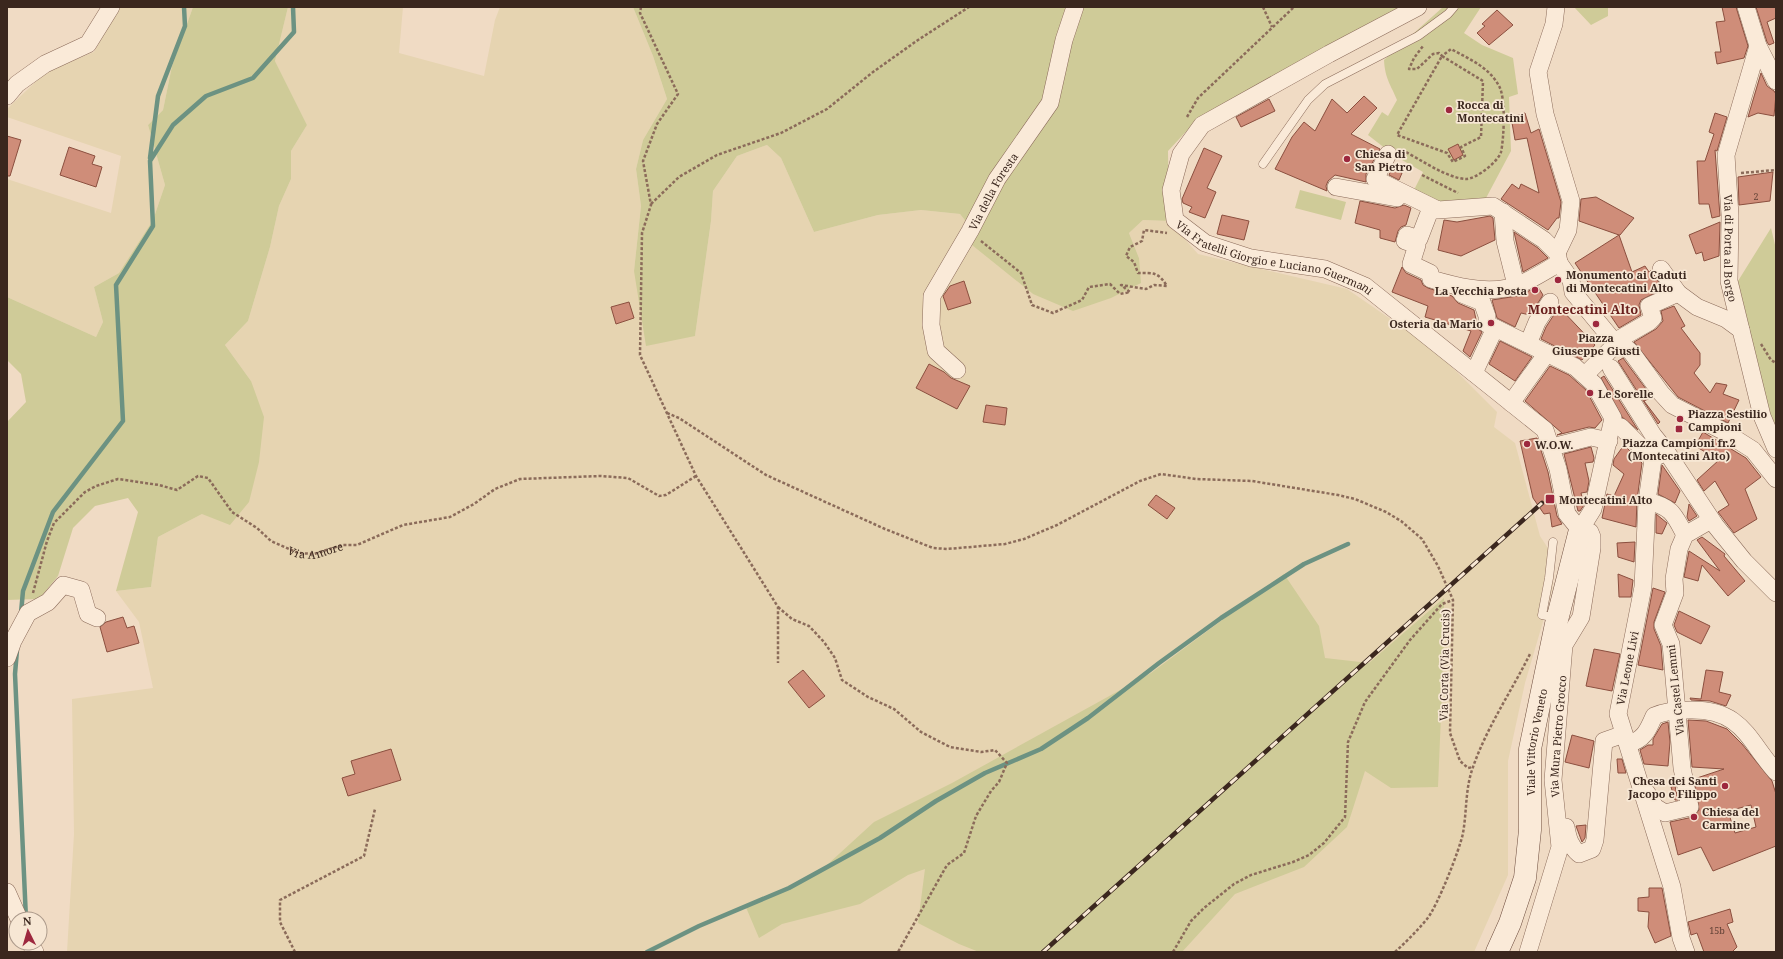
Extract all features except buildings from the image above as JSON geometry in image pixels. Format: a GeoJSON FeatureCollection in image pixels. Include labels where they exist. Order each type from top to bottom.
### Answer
{"type":"FeatureCollection","features":[{"type":"Feature","properties":{"kind":"street"},"geometry":{"type":"LineString","coordinates":[[7,96],[17,84],[44,64],[88,44],[111,7]]}},
{"type":"Feature","properties":{"kind":"street","name":"Via della Foresta"},"geometry":{"type":"LineString","coordinates":[[957,370],[936,351],[931,325],[932,296],[970,231],[997,179],[1050,103],[1064,40],[1075,7]]}},
{"type":"Feature","properties":{"kind":"street","name":"Via Fratelli Giorgio e Luciano Guermani"},"geometry":{"type":"LineString","coordinates":[[1418,7],[1328,54],[1202,125],[1181,154],[1171,190],[1175,220],[1205,243],[1250,258],[1324,269],[1365,286],[1545,430],[1552,447],[1567,514],[1580,530]]}},
{"type":"Feature","properties":{"kind":"street"},"geometry":{"type":"LineString","coordinates":[[1428,213],[1419,238],[1407,236],[1405,241],[1417,245],[1411,264],[1430,273],[1431,279],[1459,288],[1506,288],[1534,277],[1558,258],[1568,230],[1571,201],[1545,114],[1538,72],[1554,24],[1556,7]]}},
{"type":"Feature","properties":{"kind":"street"},"geometry":{"type":"LineString","coordinates":[[1746,7],[1758,46],[1776,81]]}},
{"type":"Feature","properties":{"kind":"street","name":"Via di Porta al Borgo"},"geometry":{"type":"LineString","coordinates":[[1758,46],[1726,155],[1730,215],[1729,281],[1762,416],[1776,449]]}},
{"type":"Feature","properties":{"kind":"street"},"geometry":{"type":"LineString","coordinates":[[1393,151],[1374,179],[1410,198],[1438,210],[1493,206],[1544,240],[1558,258],[1571,280],[1573,292],[1615,343],[1622,344],[1632,353],[1661,393],[1672,405],[1723,431],[1753,450],[1776,479]]}},
{"type":"Feature","properties":{"kind":"street"},"geometry":{"type":"LineString","coordinates":[[1336,187],[1372,192],[1413,202],[1428,213],[1446,214],[1447,209]]}},
{"type":"Feature","properties":{"kind":"street"},"geometry":{"type":"LineString","coordinates":[[1503,212],[1505,241],[1516,285]]}},
{"type":"Feature","properties":{"kind":"street"},"geometry":{"type":"LineString","coordinates":[[1661,269],[1678,293],[1697,307],[1726,320],[1741,330]]}},
{"type":"Feature","properties":{"kind":"street"},"geometry":{"type":"LineString","coordinates":[[1459,288],[1462,294],[1482,302],[1487,316],[1487,324],[1547,353],[1585,375],[1613,418],[1593,509],[1580,530]]}},
{"type":"Feature","properties":{"kind":"street"},"geometry":{"type":"LineString","coordinates":[[1585,375],[1615,343],[1653,318],[1649,306],[1678,293]]}},
{"type":"Feature","properties":{"kind":"street"},"geometry":{"type":"LineString","coordinates":[[1528,344],[1537,322],[1550,302]]}},
{"type":"Feature","properties":{"kind":"street"},"geometry":{"type":"LineString","coordinates":[[1474,373],[1495,328]]}},
{"type":"Feature","properties":{"kind":"street"},"geometry":{"type":"LineString","coordinates":[[1512,403],[1547,353]]}},
{"type":"Feature","properties":{"kind":"street"},"geometry":{"type":"LineString","coordinates":[[1611,368],[1653,435],[1660,460]]}},
{"type":"Feature","properties":{"kind":"street"},"geometry":{"type":"LineString","coordinates":[[1552,447],[1610,433],[1621,427],[1638,445],[1660,460],[1744,561],[1776,593]]}},
{"type":"Feature","properties":{"kind":"street","name":"Via Leone Livi"},"geometry":{"type":"LineString","coordinates":[[1660,460],[1647,501],[1644,587],[1618,714],[1672,887],[1680,938],[1686,952]]}},
{"type":"Feature","properties":{"kind":"street"},"geometry":{"type":"LineString","coordinates":[[1647,501],[1655,503],[1672,512],[1685,535],[1711,520]]}},
{"type":"Feature","properties":{"kind":"street","name":"Viale Vittorio Veneto"},"geometry":{"type":"LineString","coordinates":[[1497,952],[1510,923],[1526,873],[1530,830],[1530,749],[1558,619],[1580,530]]}},
{"type":"Feature","properties":{"kind":"street","name":"Via Mura Pietro Grocco"},"geometry":{"type":"LineString","coordinates":[[1528,952],[1560,847],[1553,780],[1564,645],[1581,617],[1592,548],[1592,537],[1590,532],[1580,530]]}},
{"type":"Feature","properties":{"kind":"street","name":"Via Castel Lemmi"},"geometry":{"type":"LineString","coordinates":[[1664,813],[1690,807],[1682,768],[1672,644],[1663,625],[1675,593],[1674,579],[1679,549],[1685,535]]}},
{"type":"Feature","properties":{"kind":"street"},"geometry":{"type":"LineString","coordinates":[[7,658],[13,641],[28,613],[48,602],[63,585],[81,590],[88,614],[97,618]]}},
{"type":"Feature","properties":{"kind":"street"},"geometry":{"type":"LineString","coordinates":[[1556,743],[1568,838],[1573,849],[1579,854],[1592,849],[1595,840],[1604,741],[1642,738],[1648,730],[1654,716],[1677,710],[1702,710],[1724,715],[1738,724],[1759,748],[1776,772]]}},
{"type":"Feature","properties":{"kind":"street"},"geometry":{"type":"LineString","coordinates":[[1638,776],[1656,806],[1664,813],[1661,819],[1677,870],[1680,896],[1678,920]]}},
{"type":"Feature","properties":{"kind":"street"},"geometry":{"type":"LineString","coordinates":[[7,892],[15,911]]}},
{"type":"Feature","properties":{"kind":"lane"},"geometry":{"type":"LineString","coordinates":[[1263,164],[1308,100],[1325,84],[1418,36],[1448,14],[1454,7]]}},
{"type":"Feature","properties":{"kind":"lane"},"geometry":{"type":"LineString","coordinates":[[1553,542],[1549,578],[1542,615],[1558,619]]}},
{"type":"Feature","properties":{"kind":"path"},"geometry":{"type":"LineString","coordinates":[[641,7],[640,13],[678,94],[657,124],[643,161],[650,205],[642,233],[640,355],[696,476],[778,607],[792,619],[809,626],[824,642],[835,658],[842,680],[868,697],[894,709],[921,732],[950,747],[981,752],[995,750],[1007,764],[1000,782],[991,791],[976,816],[964,854],[947,865],[898,952]]}},
{"type":"Feature","properties":{"kind":"path"},"geometry":{"type":"LineString","coordinates":[[650,205],[679,177],[716,156],[781,133],[827,109],[899,54],[969,7]]}},
{"type":"Feature","properties":{"kind":"path"},"geometry":{"type":"LineString","coordinates":[[1263,7],[1272,27]]}},
{"type":"Feature","properties":{"kind":"path"},"geometry":{"type":"LineString","coordinates":[[1187,118],[1198,98],[1294,7]]}},
{"type":"Feature","properties":{"kind":"path"},"geometry":{"type":"LineString","coordinates":[[1393,151],[1451,175],[1467,179],[1479,176],[1500,154],[1504,123],[1500,86],[1484,67],[1451,49],[1442,56],[1397,135],[1447,153],[1453,162],[1465,156],[1461,147],[1481,137],[1483,81],[1442,56],[1439,53],[1433,54],[1417,69],[1409,69],[1414,58],[1427,42]]}},
{"type":"Feature","properties":{"kind":"path"},"geometry":{"type":"LineString","coordinates":[[1726,155],[1736,168],[1735,174],[1776,170]]}},
{"type":"Feature","properties":{"kind":"path"},"geometry":{"type":"LineString","coordinates":[[1422,175],[1486,206]]}},
{"type":"Feature","properties":{"kind":"path"},"geometry":{"type":"LineString","coordinates":[[970,231],[1021,273],[1032,305],[1053,313],[1082,300],[1089,287],[1110,284],[1120,294],[1130,292],[1121,285],[1146,289],[1154,284],[1167,286],[1161,276],[1153,273],[1138,274],[1134,262],[1126,256],[1130,247],[1142,241],[1144,230],[1174,233]]}},
{"type":"Feature","properties":{"kind":"path"},"geometry":{"type":"LineString","coordinates":[[667,413],[679,418],[766,475],[885,529],[933,548],[947,549],[1005,544],[1024,539],[1057,525],[1140,481],[1162,474],[1196,479],[1252,481],[1297,487],[1355,499],[1386,512],[1401,521],[1422,540],[1438,566],[1453,600]]}},
{"type":"Feature","properties":{"kind":"path","name":"Via Amore"},"geometry":{"type":"LineString","coordinates":[[28,613],[47,540],[54,523],[85,492],[96,486],[118,479],[159,485],[177,490],[198,476],[208,478],[232,512],[257,528],[271,541],[298,553],[314,554],[342,545],[357,544],[412,522],[450,517],[474,504],[495,489],[520,479],[600,476],[628,478],[659,496],[666,495],[696,476]]}},
{"type":"Feature","properties":{"kind":"path","name":"Via Corta (Via Crucis)"},"geometry":{"type":"LineString","coordinates":[[1173,952],[1191,921],[1204,908],[1234,884],[1251,875],[1293,862],[1309,855],[1324,843],[1345,817],[1348,742],[1365,702],[1410,640],[1442,604],[1453,600],[1450,733],[1460,761],[1468,768],[1473,767]]}},
{"type":"Feature","properties":{"kind":"path"},"geometry":{"type":"LineString","coordinates":[[778,607],[778,663]]}},
{"type":"Feature","properties":{"kind":"path"},"geometry":{"type":"LineString","coordinates":[[1395,952],[1428,918],[1444,886],[1463,833],[1466,794],[1473,767],[1491,724],[1511,692],[1531,653]]}},
{"type":"Feature","properties":{"kind":"path"},"geometry":{"type":"LineString","coordinates":[[295,952],[280,922],[280,900],[364,856],[375,809]]}},
{"type":"Feature","properties":{"kind":"shaded area"},"geometry":{"type":"Polygon","coordinates":[[[119,7],[193,7],[172,66],[163,110],[148,125],[165,185],[153,220],[119,273],[94,287],[103,322],[96,337],[7,297],[7,179],[111,213],[121,156],[7,117],[7,109],[47,71],[94,52],[119,7]]]}},
{"type":"Feature","properties":{"kind":"shaded area"},"geometry":{"type":"Polygon","coordinates":[[[193,7],[288,7],[275,61],[307,125],[291,151],[291,179],[279,206],[270,247],[248,321],[225,345],[251,381],[264,417],[259,462],[249,502],[230,525],[202,514],[158,537],[151,587],[116,591],[138,512],[128,498],[95,506],[73,528],[58,576],[39,599],[7,600],[7,422],[26,402],[21,374],[7,360],[7,297],[96,337],[103,322],[94,287],[119,273],[153,220],[165,185],[148,125],[163,110],[172,66],[193,7]]]}},
{"type":"Feature","properties":{"kind":"shaded area"},"geometry":{"type":"Polygon","coordinates":[[[288,7],[403,7],[399,53],[484,76],[495,20],[500,7],[633,7],[653,56],[667,99],[643,140],[636,169],[641,206],[634,271],[695,336],[711,221],[713,191],[737,156],[767,145],[781,158],[814,232],[878,215],[921,210],[960,214],[1005,270],[1033,294],[1139,258],[1129,233],[1143,220],[1169,221],[1198,254],[1347,289],[1434,349],[1497,412],[1494,427],[1515,443],[1540,536],[1555,559],[1552,591],[1525,683],[1508,761],[1508,875],[1474,952],[67,952],[74,834],[72,699],[153,688],[139,622],[116,591],[151,587],[158,537],[202,514],[251,381],[225,345],[248,321],[270,247],[279,206],[291,179],[291,151],[307,125],[275,61],[288,7]]]}},
{"type":"Feature","properties":{"kind":"shaded area"},"geometry":{"type":"Polygon","coordinates":[[[633,7],[1402,7],[1194,123],[1168,151],[1169,221],[1143,220],[1129,233],[1139,258],[1141,283],[1111,298],[1073,311],[1033,294],[972,245],[968,224],[960,214],[921,210],[878,215],[814,232],[781,158],[767,145],[737,156],[713,191],[711,221],[695,336],[646,346],[634,271],[641,206],[636,169],[643,140],[667,99],[653,56],[633,7]]]}},
{"type":"Feature","properties":{"kind":"shaded area"},"geometry":{"type":"Polygon","coordinates":[[[1443,7],[1481,7],[1464,33],[1482,45],[1513,58],[1518,94],[1509,97],[1511,151],[1485,200],[1440,202],[1414,190],[1423,172],[1395,156],[1368,135],[1382,112],[1388,116],[1397,100],[1387,77],[1384,60],[1443,7]]]}},
{"type":"Feature","properties":{"kind":"shaded area"},"geometry":{"type":"Polygon","coordinates":[[[1574,7],[1608,7],[1608,16],[1591,25],[1574,7]]]}},
{"type":"Feature","properties":{"kind":"shaded area"},"geometry":{"type":"Polygon","coordinates":[[[1300,190],[1346,202],[1341,220],[1295,208],[1300,190]]]}},
{"type":"Feature","properties":{"kind":"shaded area"},"geometry":{"type":"Polygon","coordinates":[[[1771,228],[1776,249],[1776,426],[1768,409],[1738,281],[1771,228]]]}},
{"type":"Feature","properties":{"kind":"shaded area"},"geometry":{"type":"Polygon","coordinates":[[[1284,574],[1319,626],[1325,658],[1369,663],[1444,598],[1444,643],[1438,787],[1391,788],[1365,771],[1347,827],[1304,867],[1235,894],[1182,952],[979,952],[959,944],[918,923],[925,869],[908,875],[860,904],[782,924],[759,938],[745,905],[816,875],[874,822],[952,783],[1151,673],[1284,574]]]}},
{"type":"Feature","properties":{"kind":"waterway"},"geometry":{"type":"LineString","coordinates":[[150,158],[158,96],[185,26],[184,7]]}},
{"type":"Feature","properties":{"kind":"waterway"},"geometry":{"type":"LineString","coordinates":[[21,613],[23,591],[53,512],[123,421],[116,285],[153,226],[150,161],[173,125],[206,96],[253,78],[294,32],[293,7]]}},
{"type":"Feature","properties":{"kind":"waterway"},"geometry":{"type":"LineString","coordinates":[[647,952],[699,926],[789,888],[880,838],[936,801],[985,773],[1041,749],[1088,718],[1159,663],[1221,618],[1304,564],[1348,544]]}},
{"type":"Feature","properties":{"kind":"waterway"},"geometry":{"type":"LineString","coordinates":[[17,650],[15,674],[26,911]]}},
{"type":"Feature","properties":{"kind":"railway"},"geometry":{"type":"LineString","coordinates":[[1043,952],[1542,503]]}},
{"type":"Feature","properties":{"kind":"place","name":"Rocca di Montecatini"},"geometry":{"type":"Point","coordinates":[1449,110]}},
{"type":"Feature","properties":{"kind":"place","name":"Chiesa di San Pietro"},"geometry":{"type":"Point","coordinates":[1347,159]}},
{"type":"Feature","properties":{"kind":"place","name":"Monumento ai Caduti di Montecatini Alto"},"geometry":{"type":"Point","coordinates":[1558,280]}},
{"type":"Feature","properties":{"kind":"place","name":"La Vecchia Posta"},"geometry":{"type":"Point","coordinates":[1535,290]}},
{"type":"Feature","properties":{"kind":"place","name":"Osteria da Mario"},"geometry":{"type":"Point","coordinates":[1491,323]}},
{"type":"Feature","properties":{"kind":"place","name":"Piazza Giuseppe Giusti"},"geometry":{"type":"Point","coordinates":[1596,324]}},
{"type":"Feature","properties":{"kind":"place","name":"Le Sorelle"},"geometry":{"type":"Point","coordinates":[1590,393]}},
{"type":"Feature","properties":{"kind":"place","name":"Piazza Sestilio Campioni"},"geometry":{"type":"Point","coordinates":[1680,419]}},
{"type":"Feature","properties":{"kind":"place","name":"Piazza Campioni fr.2 (Montecatini Alto)"},"geometry":{"type":"Point","coordinates":[1679,429]}},
{"type":"Feature","properties":{"kind":"place","name":"W.O.W."},"geometry":{"type":"Point","coordinates":[1527,444]}},
{"type":"Feature","properties":{"kind":"place","name":"Montecatini Alto"},"geometry":{"type":"Point","coordinates":[1550,499]}},
{"type":"Feature","properties":{"kind":"place","name":"Chesa dei Santi Jacopo e Filippo"},"geometry":{"type":"Point","coordinates":[1725,786]}},
{"type":"Feature","properties":{"kind":"place","name":"Chiesa del Carmine"},"geometry":{"type":"Point","coordinates":[1694,817]}},
{"type":"Feature","properties":{"kind":"district","name":"Montecatini Alto"},"geometry":{"type":"Point","coordinates":[1583,309]}}]}
